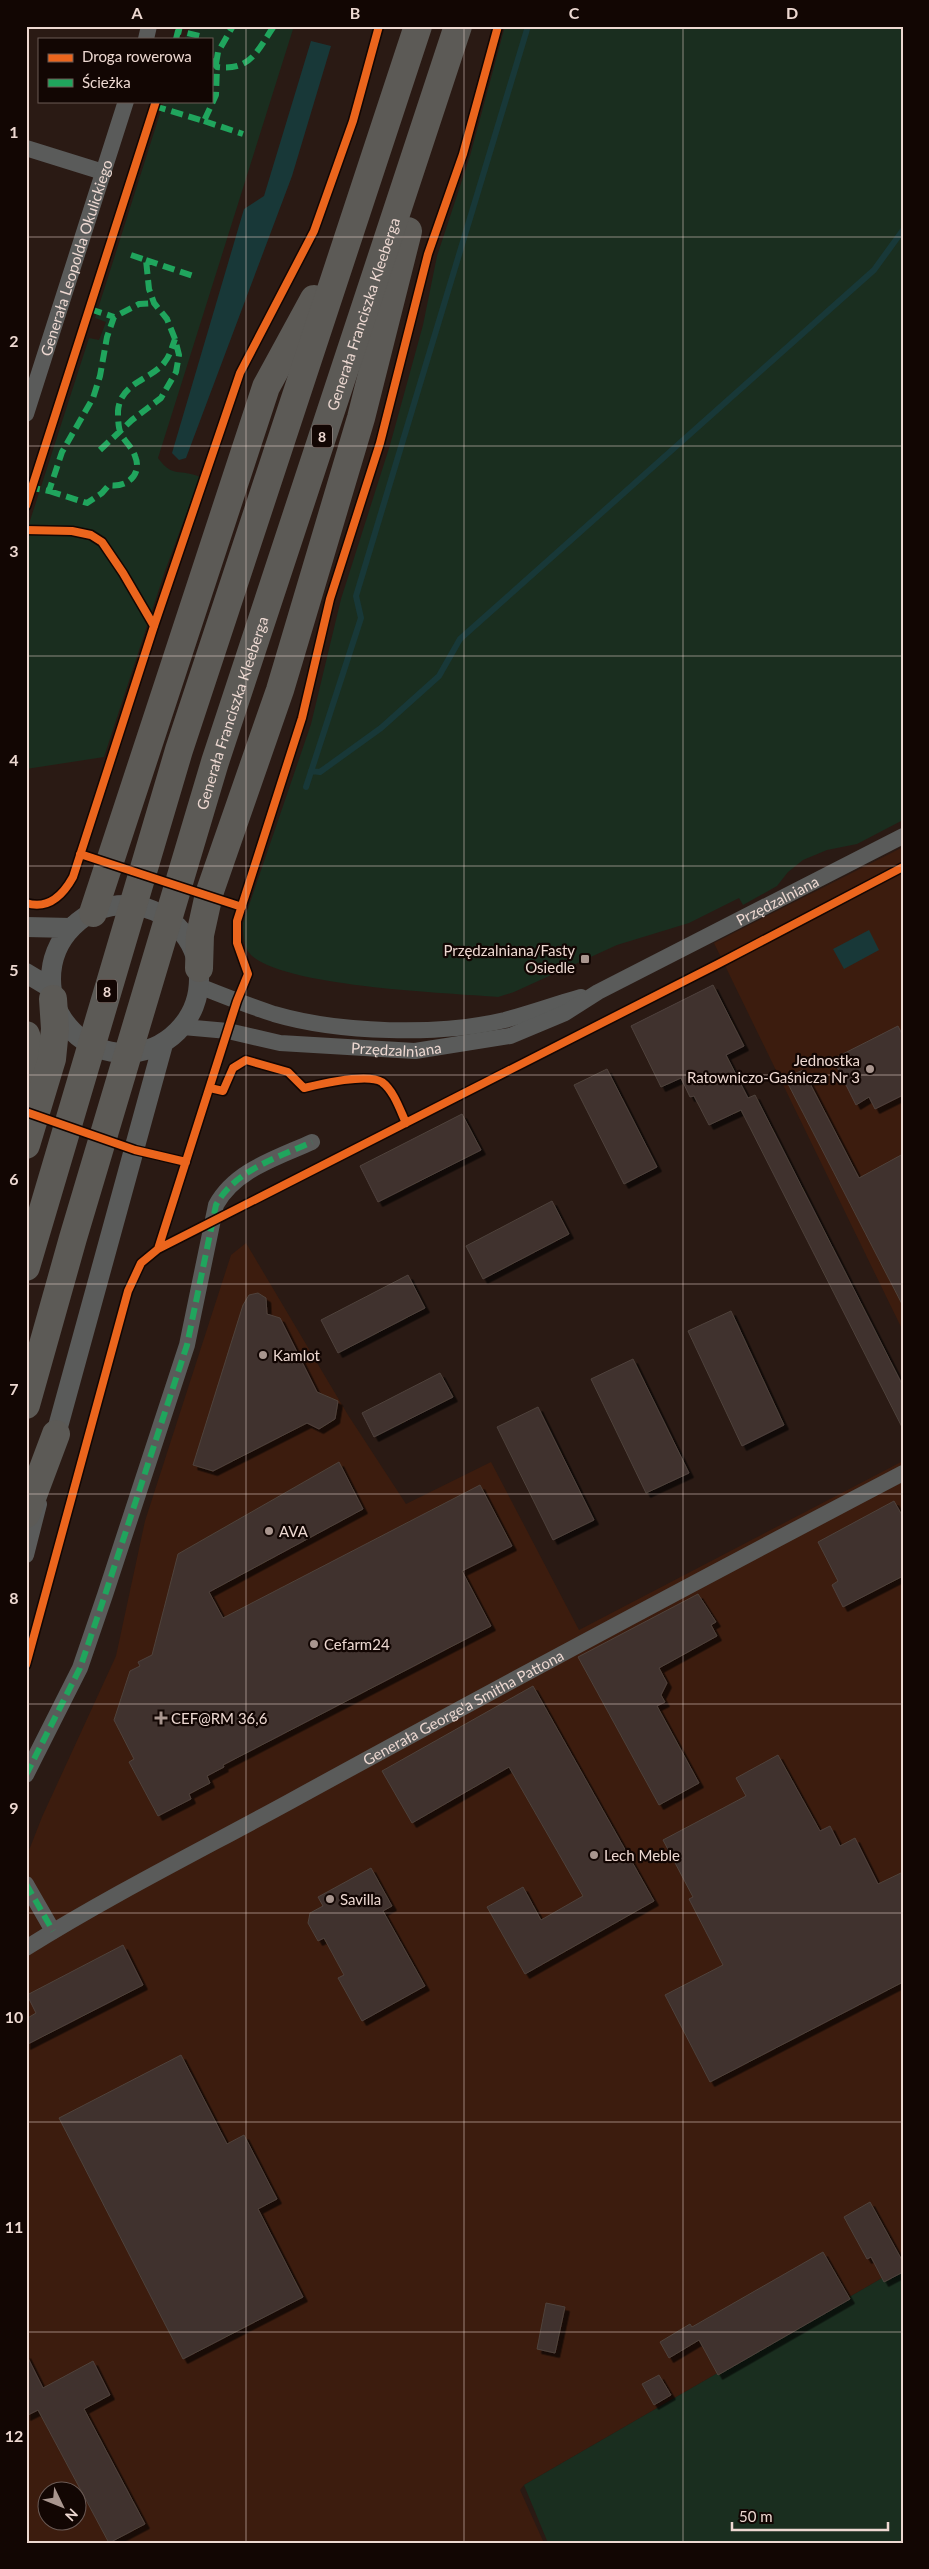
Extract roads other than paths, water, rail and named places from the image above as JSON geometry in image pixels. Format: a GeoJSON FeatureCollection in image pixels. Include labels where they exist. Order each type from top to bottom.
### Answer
{"type":"FeatureCollection","features":[{"type":"Feature","properties":{"kind":"highway","name":"8"},"geometry":{"type":"LineString","coordinates":[[26,1267],[179,750],[346,238],[418,26]]}},
{"type":"Feature","properties":{"kind":"highway","name":"Generała Franciszka Kleeberga"},"geometry":{"type":"LineString","coordinates":[[26,1406],[72,1238],[214,762],[458,26]]}},
{"type":"Feature","properties":{"kind":"highway"},"geometry":{"type":"LineString","coordinates":[[199,977],[200,935],[209,894],[280,690],[361,418],[382,329],[417,198],[430,110]]}},
{"type":"Feature","properties":{"kind":"highway"},"geometry":{"type":"LineString","coordinates":[[92,912],[266,387],[346,238]]}},
{"type":"Feature","properties":{"kind":"highway"},"geometry":{"type":"LineString","coordinates":[[26,1145],[55,1043],[52,993]]}},
{"type":"Feature","properties":{"kind":"highway"},"geometry":{"type":"LineString","coordinates":[[26,1035],[34,1060],[39,1101]]}},
{"type":"Feature","properties":{"kind":"highway"},"geometry":{"type":"LineString","coordinates":[[26,1514],[56,1434]]}},
{"type":"Feature","properties":{"kind":"street"},"geometry":{"type":"LineString","coordinates":[[146,38],[150,26]]}},
{"type":"Feature","properties":{"kind":"street","name":"Generała Leopolda Okulickiego"},"geometry":{"type":"LineString","coordinates":[[26,414],[126,102]]}},
{"type":"Feature","properties":{"kind":"street"},"geometry":{"type":"LineString","coordinates":[[26,148],[103,172]]}},
{"type":"Feature","properties":{"kind":"street","name":"Przędzalniana"},"geometry":{"type":"LineString","coordinates":[[183,1026],[228,1031],[280,1042],[415,1051],[510,1036],[565,1013],[598,992],[903,836]]}},
{"type":"Feature","properties":{"kind":"street"},"geometry":{"type":"LineString","coordinates":[[131,905],[156,912],[168,919],[183,932],[193,949],[199,977],[194,1008],[183,1026],[163,1044],[145,1051],[126,1054],[106,1052],[88,1044],[72,1032],[60,1017],[52,993],[52,962],[62,939],[70,928],[92,912],[111,906],[131,905]]}},
{"type":"Feature","properties":{"kind":"street"},"geometry":{"type":"LineString","coordinates":[[26,927],[70,928]]}},
{"type":"Feature","properties":{"kind":"street"},"geometry":{"type":"LineString","coordinates":[[26,973],[52,993]]}},
{"type":"Feature","properties":{"kind":"street","name":"Przędzalniana"},"geometry":{"type":"LineString","coordinates":[[199,977],[285,1016],[361,1028],[406,1030],[443,1029],[505,1020],[598,992]]}},
{"type":"Feature","properties":{"kind":"street"},"geometry":{"type":"LineString","coordinates":[[26,1555],[56,1434],[163,1044]]}},
{"type":"Feature","properties":{"kind":"street"},"geometry":{"type":"LineString","coordinates":[[26,1775],[80,1668],[105,1595],[187,1345],[216,1205],[222,1194],[239,1176],[312,1142]]}},
{"type":"Feature","properties":{"kind":"street","name":"Generała George'a Smitha Pattona"},"geometry":{"type":"LineString","coordinates":[[26,1948],[53,1931],[660,1600],[903,1473]]}},
{"type":"Feature","properties":{"kind":"street"},"geometry":{"type":"LineString","coordinates":[[26,1884],[53,1931]]}},
{"type":"Feature","properties":{"kind":"water"},"geometry":{"type":"Polygon","coordinates":[[[311,41],[331,46],[292,176],[186,458],[179,460],[172,453],[244,209],[264,196],[311,41]]]}},
{"type":"Feature","properties":{"kind":"water"},"geometry":{"type":"Polygon","coordinates":[[[869,930],[879,950],[844,969],[833,949],[869,930]]]}},
{"type":"Feature","properties":{"kind":"waterway"},"geometry":{"type":"LineString","coordinates":[[306,787],[361,618],[356,596],[528,26]]}},
{"type":"Feature","properties":{"kind":"waterway"},"geometry":{"type":"LineString","coordinates":[[311,771],[320,772],[381,728],[439,676],[460,639],[874,270],[903,230]]}},
{"type":"Feature","properties":{"kind":"place","name":"Przędzalniana/Fasty Osiedle"},"geometry":{"type":"Point","coordinates":[585,959]}},
{"type":"Feature","properties":{"kind":"place","name":"Jednostka Ratowniczo-Gaśnicza Nr 3"},"geometry":{"type":"Point","coordinates":[870,1069]}},
{"type":"Feature","properties":{"kind":"place","name":"Kamlot"},"geometry":{"type":"Point","coordinates":[263,1355]}},
{"type":"Feature","properties":{"kind":"place","name":"AVA"},"geometry":{"type":"Point","coordinates":[269,1531]}},
{"type":"Feature","properties":{"kind":"place","name":"Cefarm24"},"geometry":{"type":"Point","coordinates":[314,1644]}},
{"type":"Feature","properties":{"kind":"place","name":"CEF@RM 36,6"},"geometry":{"type":"Point","coordinates":[161,1718]}},
{"type":"Feature","properties":{"kind":"place","name":"Lech Meble"},"geometry":{"type":"Point","coordinates":[594,1855]}},
{"type":"Feature","properties":{"kind":"place","name":"Savilla"},"geometry":{"type":"Point","coordinates":[330,1899]}}]}
